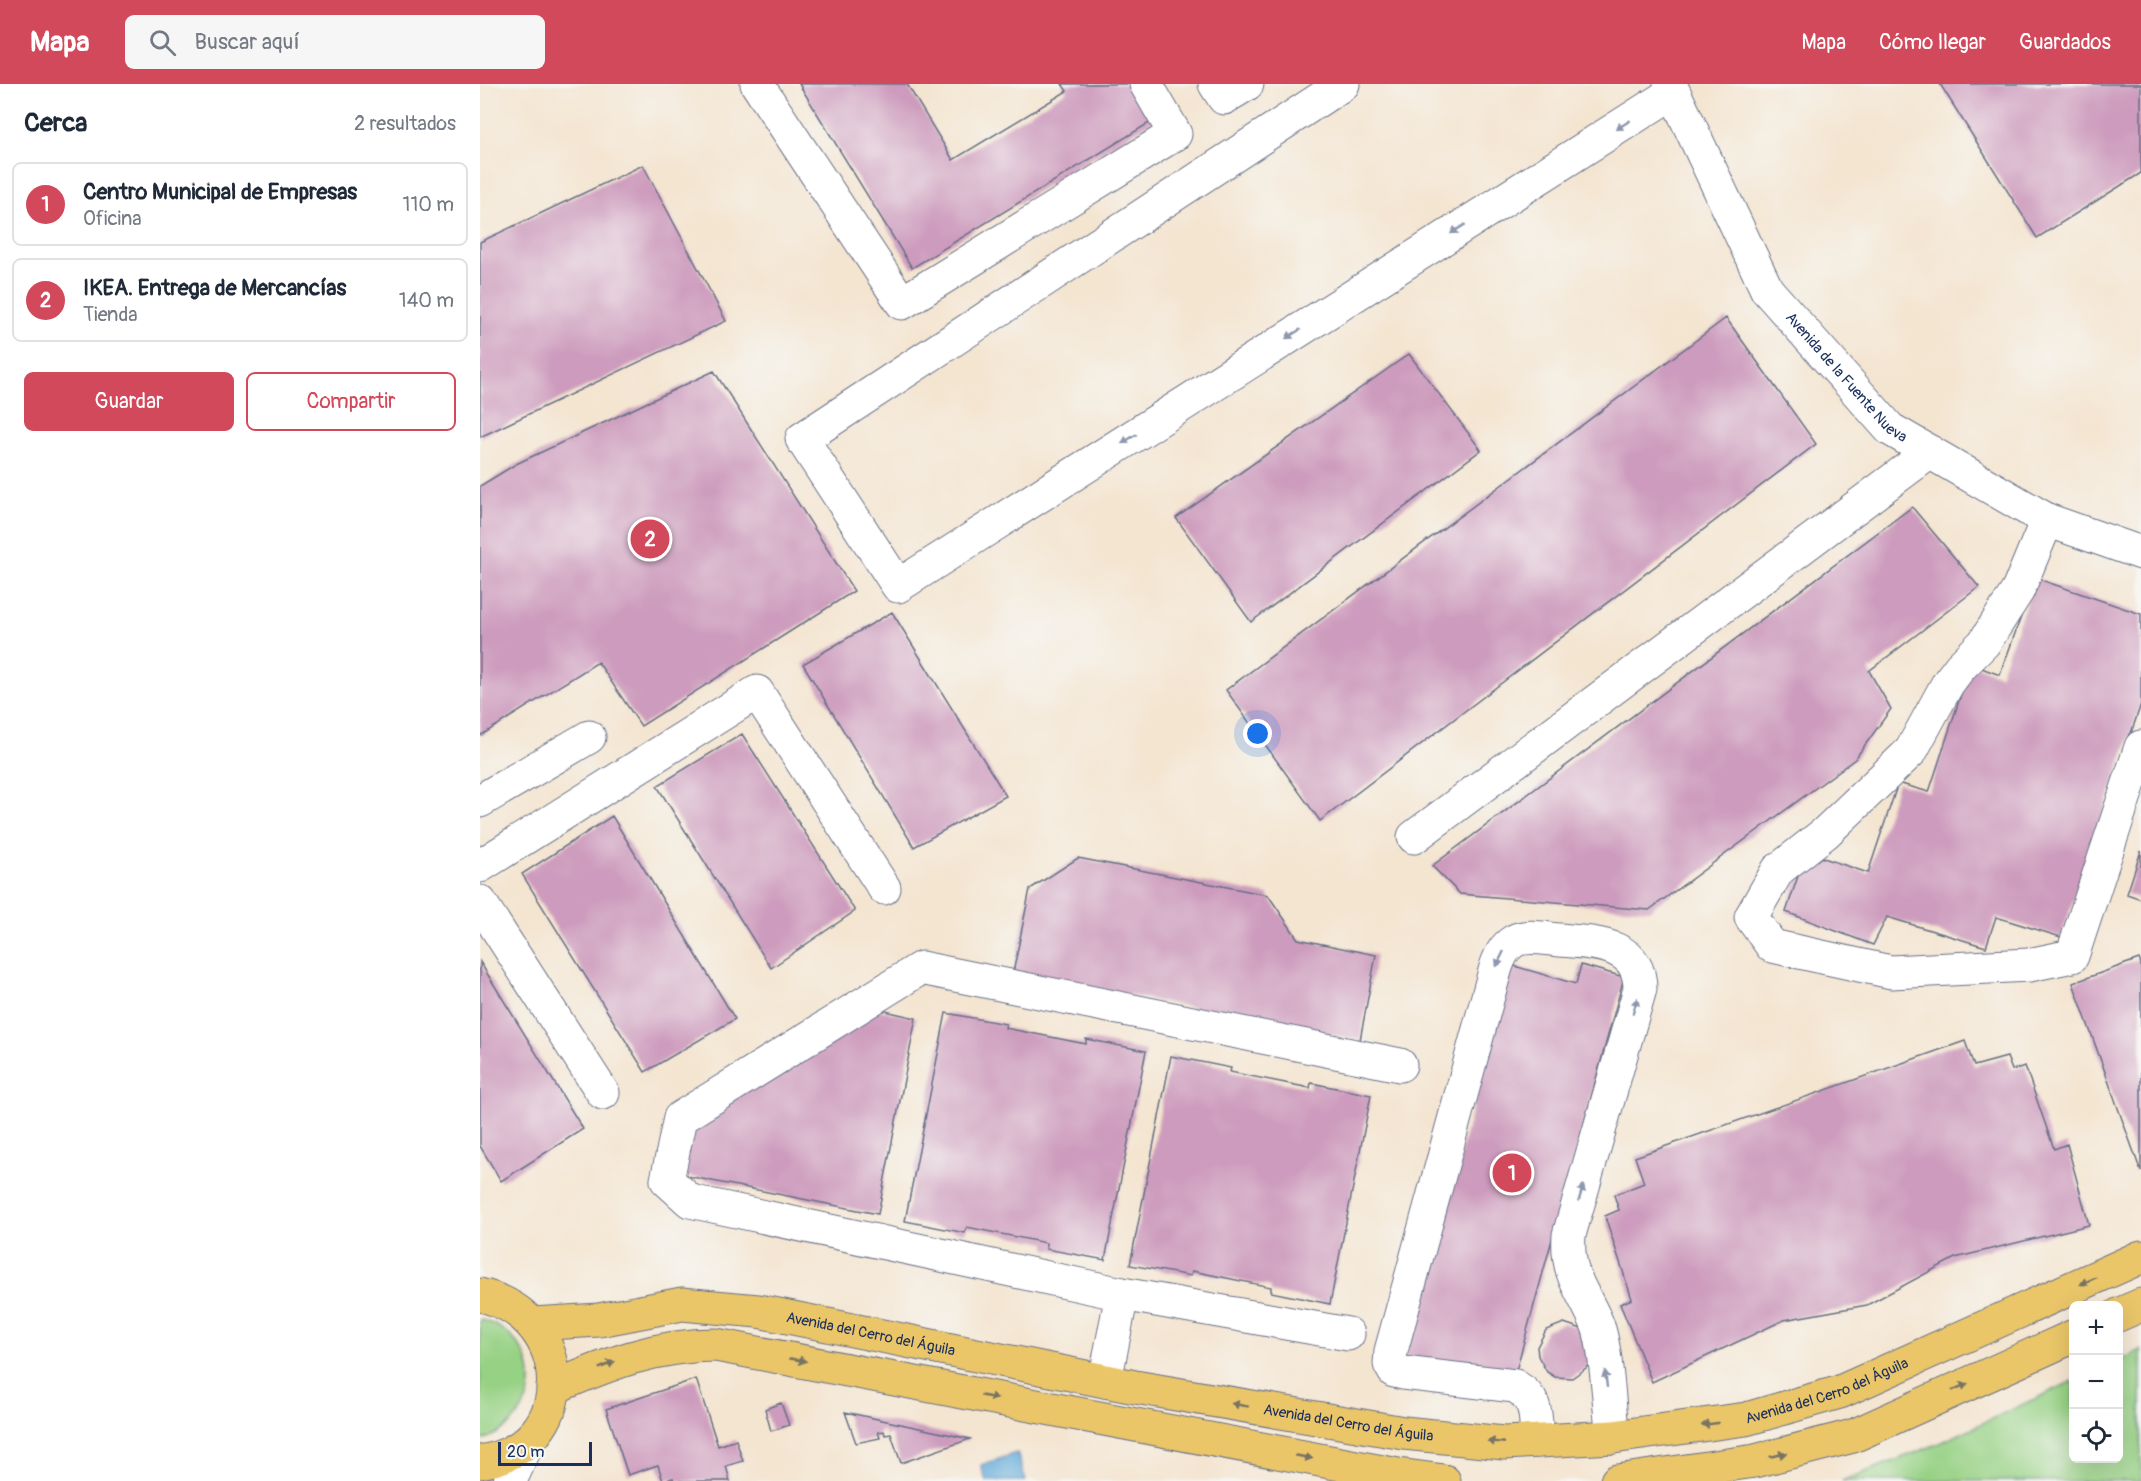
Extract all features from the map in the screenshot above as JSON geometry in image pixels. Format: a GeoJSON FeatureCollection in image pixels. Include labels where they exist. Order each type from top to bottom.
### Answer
{"type":"FeatureCollection","features":[{"type":"Feature","properties":{"kind":"main road","name":"Avenida del Cerro del Águila"},"geometry":{"type":"LineString","coordinates":[[533,1324],[599,1320],[682,1304],[758,1311],[1105,1380],[1404,1433],[1504,1443],[1613,1437],[1746,1419],[1840,1392],[2141,1257]]}},
{"type":"Feature","properties":{"kind":"main road"},"geometry":{"type":"LineString","coordinates":[[480,1462],[511,1454],[528,1442],[544,1419],[553,1388],[548,1349],[533,1324],[486,1291]]}},
{"type":"Feature","properties":{"kind":"main road"},"geometry":{"type":"LineString","coordinates":[[2123,1313],[2141,1305]]}},
{"type":"Feature","properties":{"kind":"main road"},"geometry":{"type":"LineString","coordinates":[[1617,1481],[1755,1461],[1853,1436],[2069,1338]]}},
{"type":"Feature","properties":{"kind":"main road"},"geometry":{"type":"LineString","coordinates":[[553,1388],[617,1360],[688,1345],[716,1345],[1398,1475],[1444,1481]]}},
{"type":"Feature","properties":{"kind":"street"},"geometry":{"type":"LineString","coordinates":[[757,84],[902,303],[1174,134],[1146,84]]}},
{"type":"Feature","properties":{"kind":"street"},"geometry":{"type":"LineString","coordinates":[[1215,84],[1224,98],[1248,84]]}},
{"type":"Feature","properties":{"kind":"street"},"geometry":{"type":"LineString","coordinates":[[1343,84],[802,439],[898,586],[1671,89]]}},
{"type":"Feature","properties":{"kind":"street","name":"Avenida de la Fuente Nueva"},"geometry":{"type":"LineString","coordinates":[[1671,89],[1767,290],[1890,429],[2047,520],[2141,552]]}},
{"type":"Feature","properties":{"kind":"street"},"geometry":{"type":"LineString","coordinates":[[1414,837],[1930,452]]}},
{"type":"Feature","properties":{"kind":"street"},"geometry":{"type":"LineString","coordinates":[[2047,520],[2018,590],[1984,643],[1948,682],[1911,751],[1825,833],[1778,870],[1751,917],[1772,946],[1891,972],[2029,965],[2072,956],[2141,747]]}},
{"type":"Feature","properties":{"kind":"street"},"geometry":{"type":"LineString","coordinates":[[480,866],[758,692],[884,888]]}},
{"type":"Feature","properties":{"kind":"street"},"geometry":{"type":"LineString","coordinates":[[480,801],[589,737]]}},
{"type":"Feature","properties":{"kind":"street"},"geometry":{"type":"LineString","coordinates":[[480,902],[603,1093]]}},
{"type":"Feature","properties":{"kind":"street"},"geometry":{"type":"LineString","coordinates":[[1537,1441],[1534,1404],[1528,1394],[1515,1386],[1403,1373],[1394,1371],[1390,1364],[1391,1351],[1496,967],[1506,947],[1516,940],[1527,937],[1596,944],[1617,949],[1634,962],[1640,976],[1640,989],[1569,1235],[1567,1252],[1575,1281],[1598,1328],[1613,1437]]}},
{"type":"Feature","properties":{"kind":"street"},"geometry":{"type":"LineString","coordinates":[[1348,1334],[1122,1294],[690,1201],[667,1180],[680,1118],[921,968],[1400,1065]]}},
{"type":"Feature","properties":{"kind":"street"},"geometry":{"type":"LineString","coordinates":[[1105,1380],[1122,1294]]}},
{"type":"Feature","properties":{"kind":"street"},"geometry":{"type":"LineString","coordinates":[[510,1481],[528,1442]]}},
{"type":"Feature","properties":{"kind":"green space"},"geometry":{"type":"Polygon","coordinates":[[[480,1319],[502,1329],[518,1344],[527,1361],[530,1380],[527,1399],[517,1416],[502,1431],[480,1441],[480,1319]]]}},
{"type":"Feature","properties":{"kind":"green space"},"geometry":{"type":"Polygon","coordinates":[[[2141,1350],[2141,1481],[1842,1481],[1940,1443],[2069,1383],[2069,1463],[2123,1463],[2123,1359],[2141,1350]]]}},
{"type":"Feature","properties":{"kind":"water"},"geometry":{"type":"Polygon","coordinates":[[[1017,1453],[1026,1481],[986,1481],[981,1465],[1017,1453]]]}},
{"type":"Feature","properties":{"kind":"building"},"geometry":{"type":"Polygon","coordinates":[[[799,84],[907,84],[953,160],[1067,91],[1062,84],[1134,84],[1154,120],[912,268],[799,84]]]}},
{"type":"Feature","properties":{"kind":"building"},"geometry":{"type":"Polygon","coordinates":[[[1940,84],[2141,84],[2141,173],[2037,238],[1940,84]]]}},
{"type":"Feature","properties":{"kind":"building"},"geometry":{"type":"Polygon","coordinates":[[[643,165],[726,321],[480,437],[480,242],[643,165]]]}},
{"type":"Feature","properties":{"kind":"building"},"geometry":{"type":"Polygon","coordinates":[[[1726,318],[1816,444],[1320,821],[1226,690],[1726,318]]]}},
{"type":"Feature","properties":{"kind":"building"},"geometry":{"type":"Polygon","coordinates":[[[1409,354],[1481,450],[1251,622],[1176,518],[1409,354]]]}},
{"type":"Feature","properties":{"kind":"building"},"geometry":{"type":"Polygon","coordinates":[[[714,371],[854,591],[641,726],[598,662],[480,736],[480,486],[516,464],[714,371]]]}},
{"type":"Feature","properties":{"kind":"building"},"geometry":{"type":"Polygon","coordinates":[[[1912,507],[1979,587],[1869,671],[1891,709],[1855,759],[1649,910],[1460,894],[1432,866],[1912,507]]]}},
{"type":"Feature","properties":{"kind":"building"},"geometry":{"type":"Polygon","coordinates":[[[2035,578],[2141,614],[2141,704],[2061,937],[1996,917],[1986,947],[1887,917],[1873,945],[1786,912],[1806,852],[1868,873],[1898,783],[1929,792],[1971,664],[2000,675],[2035,578]]]}},
{"type":"Feature","properties":{"kind":"building"},"geometry":{"type":"Polygon","coordinates":[[[892,612],[1006,796],[914,847],[803,664],[892,612]]]}},
{"type":"Feature","properties":{"kind":"building"},"geometry":{"type":"Polygon","coordinates":[[[742,734],[855,911],[771,968],[657,786],[742,734]]]}},
{"type":"Feature","properties":{"kind":"building"},"geometry":{"type":"Polygon","coordinates":[[[612,816],[735,1019],[645,1072],[522,874],[612,816]]]}},
{"type":"Feature","properties":{"kind":"building"},"geometry":{"type":"Polygon","coordinates":[[[2141,851],[2141,899],[2127,894],[2141,851]]]}},
{"type":"Feature","properties":{"kind":"building"},"geometry":{"type":"Polygon","coordinates":[[[1078,858],[1268,895],[1298,939],[1376,955],[1360,1040],[1013,973],[1030,889],[1078,858]]]}},
{"type":"Feature","properties":{"kind":"building"},"geometry":{"type":"Polygon","coordinates":[[[2139,959],[2141,964],[2141,1172],[2073,983],[2139,959]]]}},
{"type":"Feature","properties":{"kind":"building"},"geometry":{"type":"Polygon","coordinates":[[[480,962],[583,1129],[501,1181],[480,1146],[480,962]]]}},
{"type":"Feature","properties":{"kind":"building"},"geometry":{"type":"Polygon","coordinates":[[[1511,965],[1576,984],[1581,965],[1624,977],[1514,1378],[1403,1366],[1511,965]]]}},
{"type":"Feature","properties":{"kind":"building"},"geometry":{"type":"Polygon","coordinates":[[[868,1007],[916,1018],[878,1214],[682,1175],[690,1126],[868,1007]]]}},
{"type":"Feature","properties":{"kind":"building"},"geometry":{"type":"Polygon","coordinates":[[[946,1013],[1006,1024],[1005,1028],[1086,1044],[1086,1039],[1146,1051],[1105,1260],[1046,1249],[1046,1243],[967,1227],[965,1233],[905,1221],[946,1013]]]}},
{"type":"Feature","properties":{"kind":"building"},"geometry":{"type":"Polygon","coordinates":[[[1965,1041],[1974,1066],[2007,1057],[2012,1070],[2025,1066],[2054,1149],[2067,1144],[2089,1225],[1955,1258],[1867,1305],[1784,1320],[1652,1382],[1620,1304],[1632,1299],[1605,1216],[1619,1210],[1614,1195],[1644,1183],[1635,1157],[1965,1041]]]}},
{"type":"Feature","properties":{"kind":"building"},"geometry":{"type":"Polygon","coordinates":[[[1171,1056],[1231,1068],[1230,1072],[1310,1088],[1311,1083],[1371,1095],[1330,1304],[1271,1292],[1271,1287],[1192,1271],[1191,1276],[1130,1265],[1171,1056]]]}},
{"type":"Feature","properties":{"kind":"building"},"geometry":{"type":"Polygon","coordinates":[[[1564,1323],[1582,1329],[1591,1361],[1586,1368],[1572,1378],[1555,1377],[1547,1372],[1538,1356],[1537,1347],[1546,1330],[1564,1323]]]}},
{"type":"Feature","properties":{"kind":"building"},"geometry":{"type":"Polygon","coordinates":[[[696,1379],[718,1446],[736,1440],[743,1461],[726,1466],[730,1481],[674,1481],[673,1478],[663,1481],[658,1465],[628,1475],[606,1409],[696,1379]]]}},
{"type":"Feature","properties":{"kind":"building"},"geometry":{"type":"Polygon","coordinates":[[[781,1403],[789,1425],[771,1431],[765,1409],[781,1403]]]}},
{"type":"Feature","properties":{"kind":"building"},"geometry":{"type":"Polygon","coordinates":[[[845,1412],[970,1439],[901,1463],[891,1434],[885,1435],[884,1431],[878,1432],[880,1438],[856,1443],[845,1412]]]}},
{"type":"Feature","properties":{"kind":"place","name":"IKEA. Entrega de Mercancías"},"geometry":{"type":"Point","coordinates":[650,539]}},
{"type":"Feature","properties":{"kind":"place","name":"Centro Municipal de Empresas"},"geometry":{"type":"Point","coordinates":[1512,1173]}}]}
